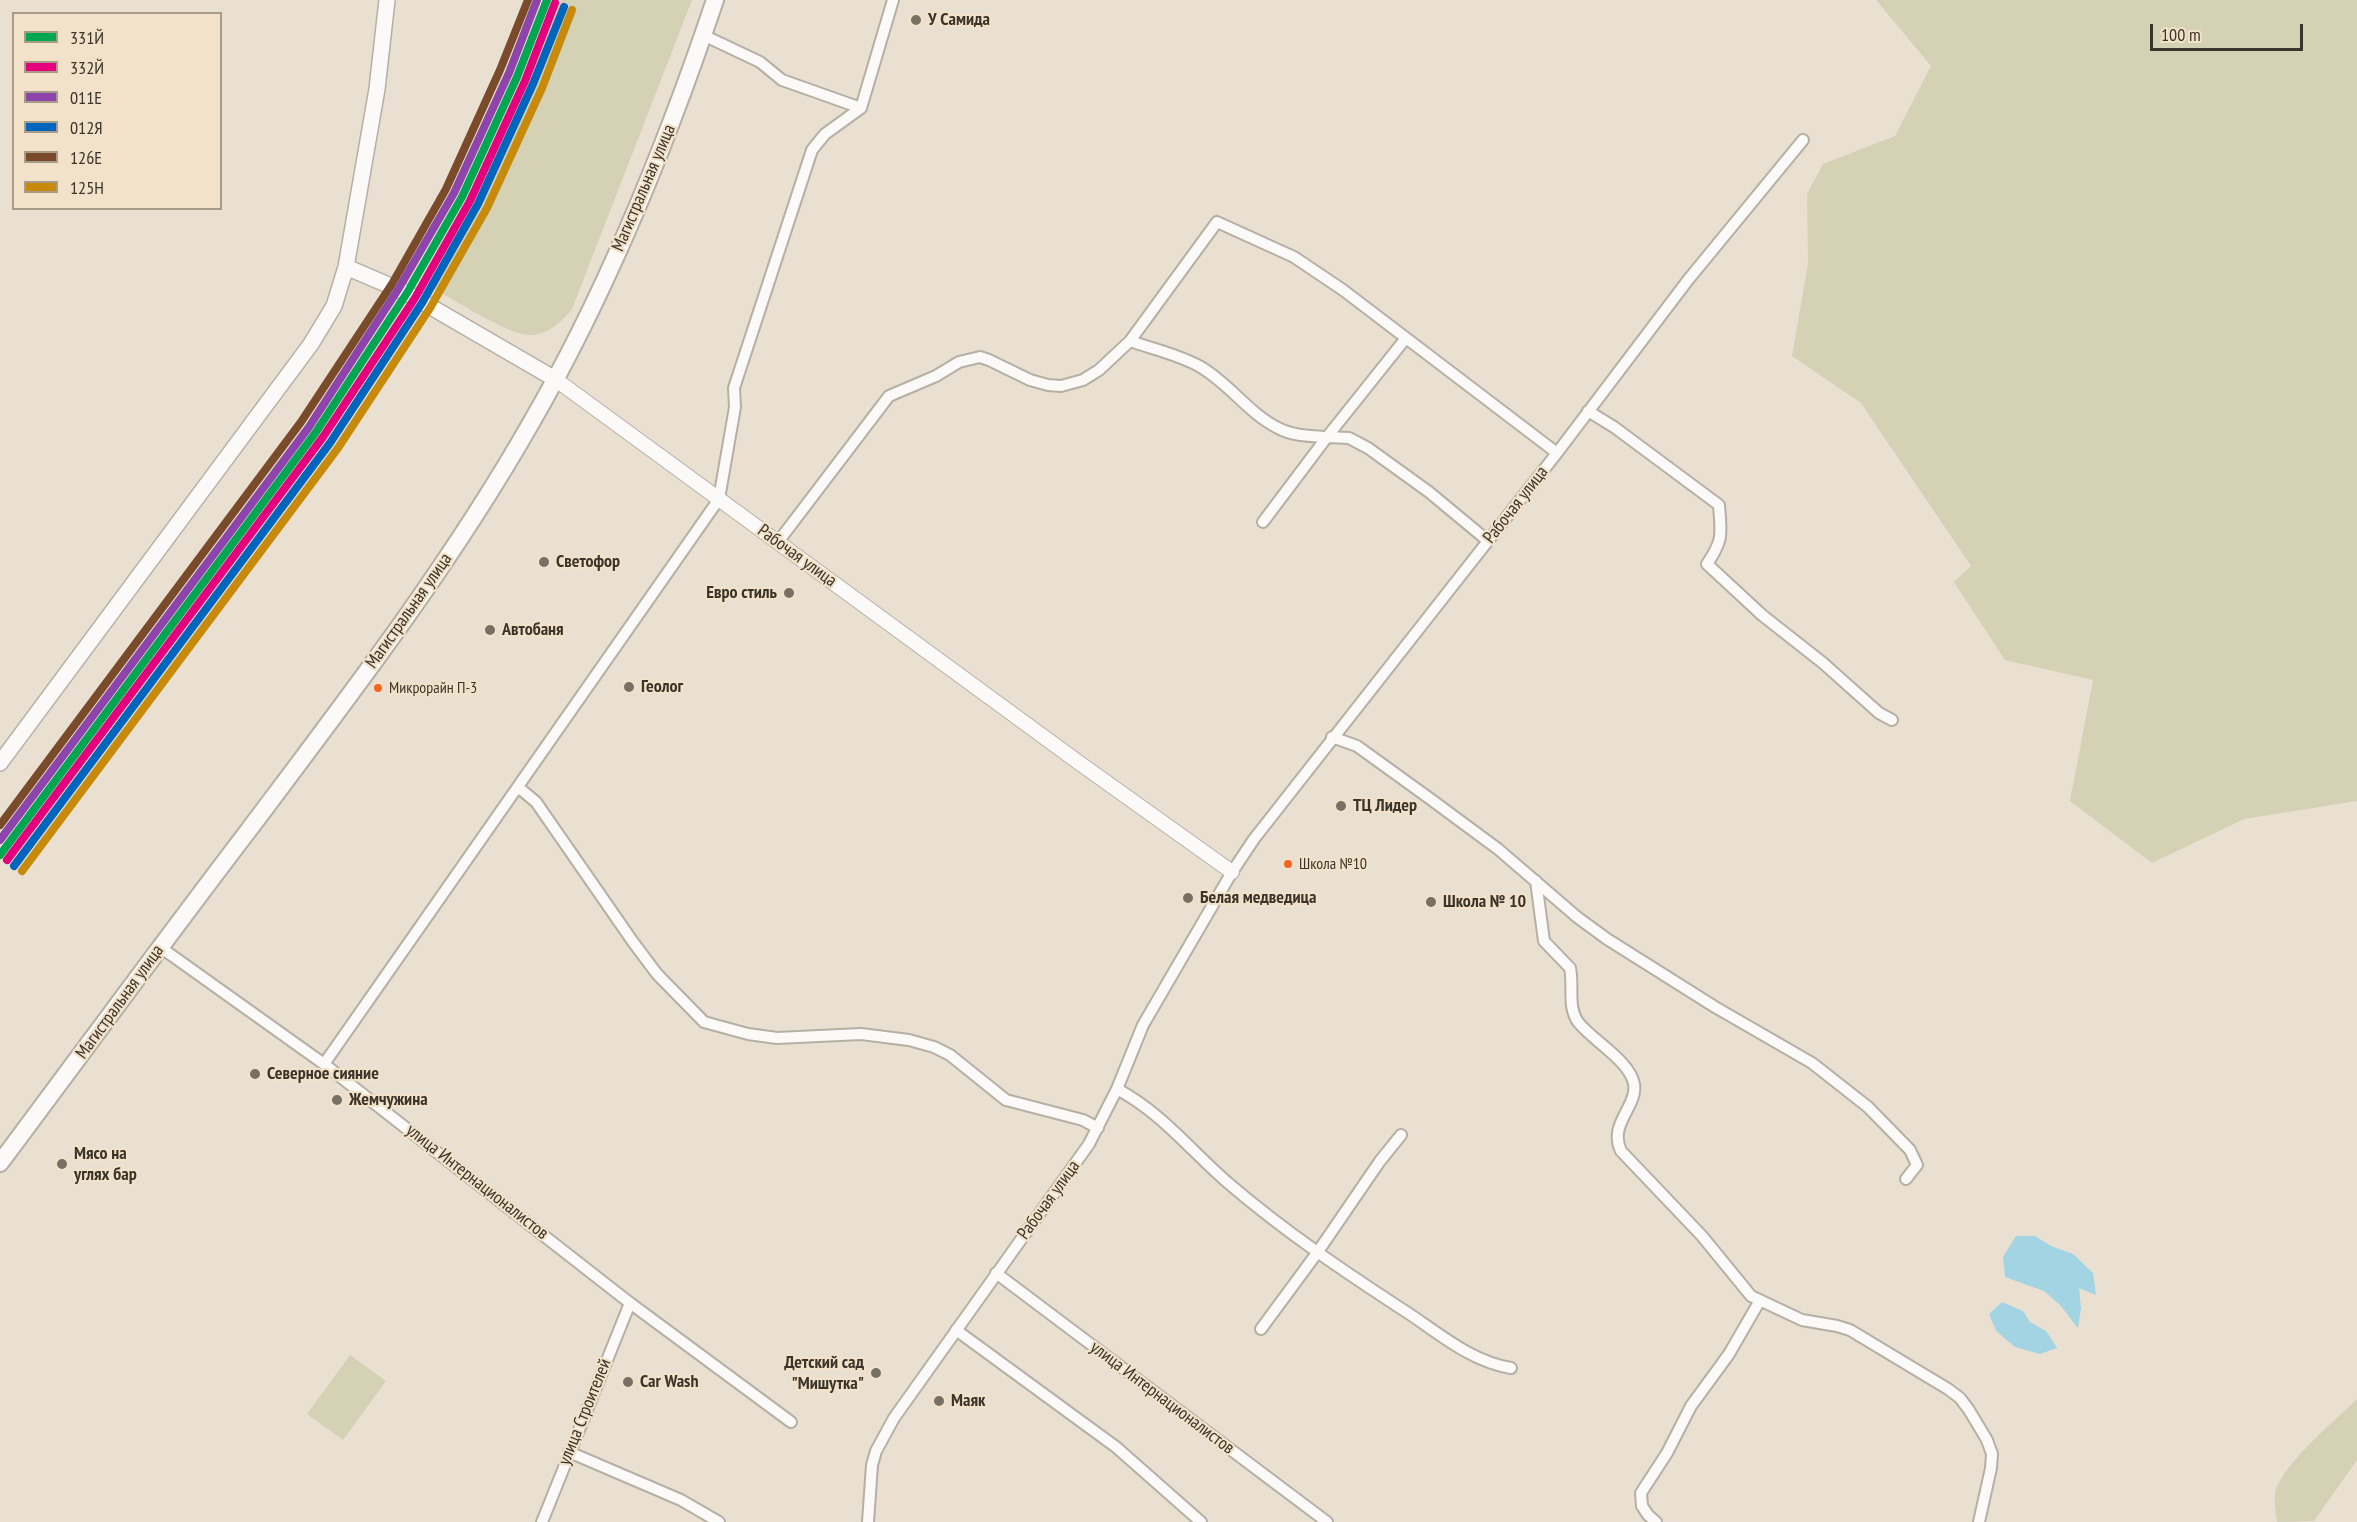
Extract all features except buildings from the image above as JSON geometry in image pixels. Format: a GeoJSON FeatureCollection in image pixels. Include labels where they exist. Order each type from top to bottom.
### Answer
{"type":"FeatureCollection","features":[{"type":"Feature","properties":{"kind":"main road"},"geometry":{"type":"LineString","coordinates":[[0,763],[311,344],[334,306],[346,267],[377,89],[387,0]]}},
{"type":"Feature","properties":{"kind":"main road","name":"Магистральная улица"},"geometry":{"type":"LineString","coordinates":[[0,1162],[310,749],[427,587],[532,423],[603,286],[642,196],[715,0]]}},
{"type":"Feature","properties":{"kind":"main road","name":"Рабочая улица"},"geometry":{"type":"LineString","coordinates":[[346,267],[407,293],[555,379]]}},
{"type":"Feature","properties":{"kind":"street"},"geometry":{"type":"LineString","coordinates":[[324,1064],[719,499],[735,407],[734,388],[812,150],[825,134],[861,108],[893,0]]}},
{"type":"Feature","properties":{"kind":"street"},"geometry":{"type":"LineString","coordinates":[[703,35],[760,62],[782,80],[861,108]]}},
{"type":"Feature","properties":{"kind":"street","name":"Рабочая улица"},"geometry":{"type":"LineString","coordinates":[[868,1522],[872,1465],[881,1438],[1098,1128],[1143,1025],[1232,872],[1271,816],[1557,453],[1688,280],[1803,140]]}},
{"type":"Feature","properties":{"kind":"street"},"geometry":{"type":"LineString","coordinates":[[778,542],[889,396],[936,376],[959,362],[980,357],[1030,380],[1048,385],[1072,385],[1099,370],[1130,341],[1217,222],[1294,257],[1342,290],[1557,453]]}},
{"type":"Feature","properties":{"kind":"street"},"geometry":{"type":"LineString","coordinates":[[1263,522],[1406,338]]}},
{"type":"Feature","properties":{"kind":"street"},"geometry":{"type":"LineString","coordinates":[[1130,341],[1175,355],[1200,367],[1278,429],[1296,435],[1348,438],[1368,448],[1429,492],[1488,541]]}},
{"type":"Feature","properties":{"kind":"street","name":"Рабочая улица"},"geometry":{"type":"LineString","coordinates":[[555,379],[1232,872]]}},
{"type":"Feature","properties":{"kind":"street"},"geometry":{"type":"LineString","coordinates":[[1588,411],[1614,427],[1719,505],[1720,546],[1707,564],[1762,615],[1823,663],[1879,713],[1892,720]]}},
{"type":"Feature","properties":{"kind":"street"},"geometry":{"type":"LineString","coordinates":[[1332,737],[1358,746],[1498,849],[1607,939],[1715,1007],[1812,1063],[1868,1107],[1915,1157],[1917,1165],[1906,1179]]}},
{"type":"Feature","properties":{"kind":"street"},"geometry":{"type":"LineString","coordinates":[[518,787],[536,802],[657,974],[704,1022],[748,1034],[777,1038],[861,1034],[909,1040],[934,1047],[950,1055],[1006,1100],[1083,1120],[1098,1128]]}},
{"type":"Feature","properties":{"kind":"street"},"geometry":{"type":"LineString","coordinates":[[1536,881],[1544,941],[1570,968],[1572,1010],[1578,1022],[1626,1068],[1635,1085],[1634,1093],[1618,1131],[1618,1145],[1621,1151],[1702,1236],[1743,1289],[1760,1302],[1802,1320],[1850,1330],[1960,1398],[1987,1440],[1992,1454],[1979,1522]]}},
{"type":"Feature","properties":{"kind":"street","name":"улица Интернационалистов"},"geometry":{"type":"LineString","coordinates":[[160,947],[324,1064],[630,1303],[791,1422]]}},
{"type":"Feature","properties":{"kind":"street"},"geometry":{"type":"LineString","coordinates":[[1117,1089],[1147,1106],[1227,1182],[1317,1253],[1464,1349],[1489,1363],[1511,1368]]}},
{"type":"Feature","properties":{"kind":"street"},"geometry":{"type":"LineString","coordinates":[[1261,1329],[1380,1161],[1401,1135]]}},
{"type":"Feature","properties":{"kind":"street","name":"улица Интернационалистов"},"geometry":{"type":"LineString","coordinates":[[996,1273],[1327,1522]]}},
{"type":"Feature","properties":{"kind":"street"},"geometry":{"type":"LineString","coordinates":[[1656,1522],[1642,1506],[1641,1493],[1667,1453],[1691,1406],[1729,1354],[1760,1302]]}},
{"type":"Feature","properties":{"kind":"street","name":"улица Строителей"},"geometry":{"type":"LineString","coordinates":[[542,1522],[630,1303]]}},
{"type":"Feature","properties":{"kind":"street"},"geometry":{"type":"LineString","coordinates":[[956,1330],[1116,1447],[1201,1522]]}},
{"type":"Feature","properties":{"kind":"street"},"geometry":{"type":"LineString","coordinates":[[569,1452],[681,1500],[718,1522]]}},
{"type":"Feature","properties":{"kind":"shaded area"},"geometry":{"type":"Polygon","coordinates":[[[561,0],[692,0],[572,309],[554,327],[542,333],[520,334],[494,323],[429,286],[504,133],[561,0]]]}},
{"type":"Feature","properties":{"kind":"shaded area"},"geometry":{"type":"Polygon","coordinates":[[[1876,0],[2357,0],[2357,801],[2244,819],[2152,863],[2070,801],[2093,680],[2005,660],[1954,582],[1971,566],[1861,403],[1792,356],[1808,264],[1807,194],[1823,164],[1895,136],[1931,66],[1876,0]]]}},
{"type":"Feature","properties":{"kind":"shaded area"},"geometry":{"type":"Polygon","coordinates":[[[350,1355],[386,1381],[343,1440],[307,1414],[350,1355]]]}},
{"type":"Feature","properties":{"kind":"shaded area"},"geometry":{"type":"Polygon","coordinates":[[[2357,1399],[2357,1460],[2314,1521],[2277,1522],[2275,1494],[2287,1470],[2310,1444],[2357,1399]]]}},
{"type":"Feature","properties":{"kind":"water"},"geometry":{"type":"Polygon","coordinates":[[[2016,1236],[2035,1236],[2051,1246],[2073,1254],[2093,1273],[2096,1295],[2079,1288],[2081,1308],[2078,1328],[2060,1305],[2044,1291],[2005,1277],[2003,1257],[2016,1236]]]}},
{"type":"Feature","properties":{"kind":"water"},"geometry":{"type":"Polygon","coordinates":[[[2002,1302],[2023,1311],[2030,1322],[2046,1331],[2057,1348],[2040,1354],[2015,1347],[1996,1331],[1989,1314],[2002,1302]]]}},
{"type":"Feature","properties":{"kind":"transit line","name":"126Е"},"geometry":{"type":"LineString","coordinates":[[0,825],[301,422],[392,284],[446,189],[500,70],[528,0]]}},
{"type":"Feature","properties":{"kind":"transit line","name":"011Е"},"geometry":{"type":"LineString","coordinates":[[0,840],[309,427],[399,288],[454,193],[509,73],[537,0]]}},
{"type":"Feature","properties":{"kind":"transit line","name":"331Й"},"geometry":{"type":"LineString","coordinates":[[0,855],[316,432],[407,293],[462,197],[517,77],[547,0]]}},
{"type":"Feature","properties":{"kind":"transit line","name":"332Й"},"geometry":{"type":"LineString","coordinates":[[7,860],[323,437],[415,298],[470,201],[525,81],[555,3]]}},
{"type":"Feature","properties":{"kind":"transit line","name":"012Я"},"geometry":{"type":"LineString","coordinates":[[14,866],[330,443],[422,303],[478,204],[533,84],[564,7]]}},
{"type":"Feature","properties":{"kind":"transit line","name":"125Н"},"geometry":{"type":"LineString","coordinates":[[22,871],[338,448],[430,308],[487,208],[542,88],[572,10]]}},
{"type":"Feature","properties":{"kind":"place","name":"У Самида"},"geometry":{"type":"Point","coordinates":[916,20]}},
{"type":"Feature","properties":{"kind":"place","name":"Светофор"},"geometry":{"type":"Point","coordinates":[544,562]}},
{"type":"Feature","properties":{"kind":"place","name":"Евро стиль"},"geometry":{"type":"Point","coordinates":[789,593]}},
{"type":"Feature","properties":{"kind":"place","name":"Автобаня"},"geometry":{"type":"Point","coordinates":[490,630]}},
{"type":"Feature","properties":{"kind":"place","name":"Геолог"},"geometry":{"type":"Point","coordinates":[629,687]}},
{"type":"Feature","properties":{"kind":"place","name":"Микрорайн П-3"},"geometry":{"type":"Point","coordinates":[378,688]}},
{"type":"Feature","properties":{"kind":"place","name":"ТЦ Лидер"},"geometry":{"type":"Point","coordinates":[1341,806]}},
{"type":"Feature","properties":{"kind":"place","name":"Школа №10"},"geometry":{"type":"Point","coordinates":[1288,864]}},
{"type":"Feature","properties":{"kind":"place","name":"Белая медведица"},"geometry":{"type":"Point","coordinates":[1188,898]}},
{"type":"Feature","properties":{"kind":"place","name":"Школа № 10"},"geometry":{"type":"Point","coordinates":[1431,902]}},
{"type":"Feature","properties":{"kind":"place","name":"Северное сияние"},"geometry":{"type":"Point","coordinates":[255,1074]}},
{"type":"Feature","properties":{"kind":"place","name":"Жемчужина"},"geometry":{"type":"Point","coordinates":[337,1100]}},
{"type":"Feature","properties":{"kind":"place","name":"Мясо на углях бар"},"geometry":{"type":"Point","coordinates":[62,1164]}},
{"type":"Feature","properties":{"kind":"place","name":"Детский сад \"Мишутка\""},"geometry":{"type":"Point","coordinates":[876,1373]}},
{"type":"Feature","properties":{"kind":"place","name":"Car Wash"},"geometry":{"type":"Point","coordinates":[628,1382]}},
{"type":"Feature","properties":{"kind":"place","name":"Маяк"},"geometry":{"type":"Point","coordinates":[939,1401]}}]}
